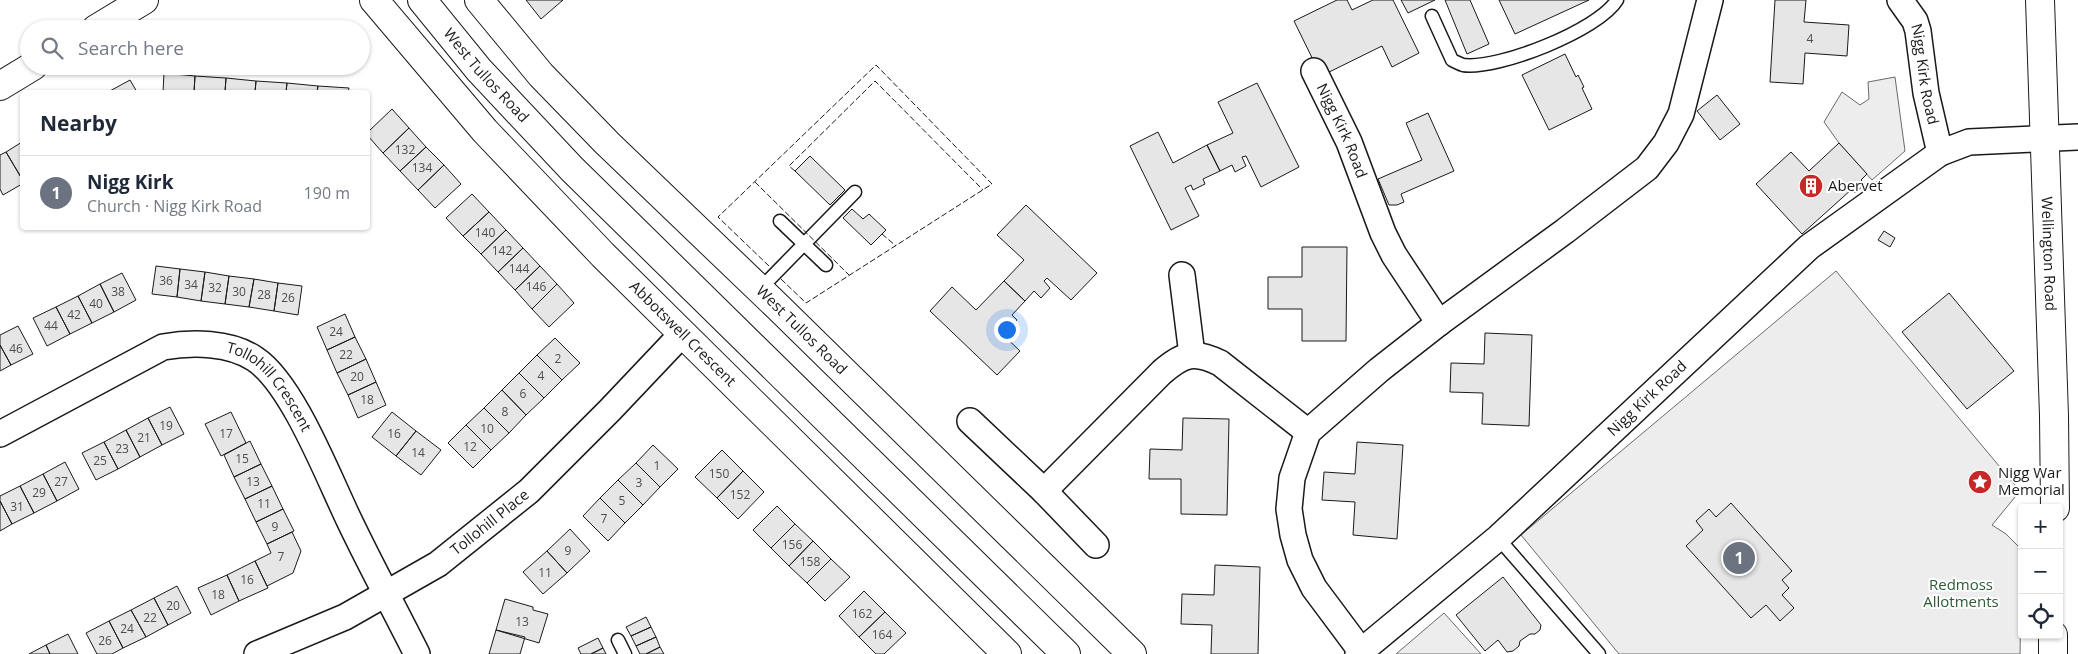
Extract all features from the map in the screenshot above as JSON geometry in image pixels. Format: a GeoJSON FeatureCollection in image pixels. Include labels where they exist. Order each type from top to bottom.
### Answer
{"type":"FeatureCollection","features":[{"type":"Feature","properties":{"kind":"main road"},"geometry":{"type":"LineString","coordinates":[[111,20],[144,0]]}},
{"type":"Feature","properties":{"kind":"main road","name":"Abbotswell Crescent"},"geometry":{"type":"LineString","coordinates":[[374,0],[485,131],[603,255],[1006,654]]}},
{"type":"Feature","properties":{"kind":"main road","name":"West Tullos Road"},"geometry":{"type":"LineString","coordinates":[[422,0],[479,70],[572,169],[1066,654]]}},
{"type":"Feature","properties":{"kind":"main road","name":"West Tullos Road"},"geometry":{"type":"LineString","coordinates":[[479,0],[541,75],[607,143],[1132,654]]}},
{"type":"Feature","properties":{"kind":"main road","name":"Wellington Road"},"geometry":{"type":"LineString","coordinates":[[2040,0],[2054,416],[2054,504]]}},
{"type":"Feature","properties":{"kind":"main road"},"geometry":{"type":"LineString","coordinates":[[0,86],[20,74]]}},
{"type":"Feature","properties":{"kind":"main road"},"geometry":{"type":"LineString","coordinates":[[2053,639],[2053,654]]}},
{"type":"Feature","properties":{"kind":"street","name":"Nigg Kirk Road"},"geometry":{"type":"LineString","coordinates":[[1710,0],[1682,114],[1666,143],[1647,168],[1565,231],[1439,323],[1379,370],[1308,432],[1292,478],[1289,509],[1293,535],[1300,560],[1314,588],[1360,653],[1498,538],[1808,247],[1940,153],[1969,142],[2078,137]]}},
{"type":"Feature","properties":{"kind":"street","name":"Nigg Kirk Road"},"geometry":{"type":"LineString","coordinates":[[1900,0],[1915,21],[1918,31],[1926,93],[1940,153]]}},
{"type":"Feature","properties":{"kind":"street","name":"Nigg Kirk Road"},"geometry":{"type":"LineString","coordinates":[[1314,71],[1349,142],[1382,233],[1394,255],[1439,323]]}},
{"type":"Feature","properties":{"kind":"street"},"geometry":{"type":"LineString","coordinates":[[1182,275],[1192,354]]}},
{"type":"Feature","properties":{"kind":"street","name":"Tollohill Place"},"geometry":{"type":"LineString","coordinates":[[257,654],[345,617],[438,564],[529,491],[591,430],[682,334]]}},
{"type":"Feature","properties":{"kind":"street","name":"Tollohill Crescent"},"geometry":{"type":"LineString","coordinates":[[0,434],[163,348],[186,343],[234,349],[255,359],[281,385],[305,428],[416,654]]}},
{"type":"Feature","properties":{"kind":"street"},"geometry":{"type":"LineString","coordinates":[[1044,491],[1162,372],[1177,360],[1192,354],[1206,356],[1220,363],[1308,432]]}},
{"type":"Feature","properties":{"kind":"street"},"geometry":{"type":"LineString","coordinates":[[970,421],[1044,491],[1096,545]]}},
{"type":"Feature","properties":{"kind":"lane"},"geometry":{"type":"LineString","coordinates":[[1432,16],[1452,60],[1462,65],[1481,64],[1546,47],[1606,14],[1618,0]]}},
{"type":"Feature","properties":{"kind":"lane"},"geometry":{"type":"LineString","coordinates":[[760,290],[855,192]]}},
{"type":"Feature","properties":{"kind":"lane"},"geometry":{"type":"LineString","coordinates":[[780,221],[826,265]]}},
{"type":"Feature","properties":{"kind":"lane"},"geometry":{"type":"LineString","coordinates":[[1498,538],[1599,654]]}},
{"type":"Feature","properties":{"kind":"lane"},"geometry":{"type":"LineString","coordinates":[[618,640],[625,654]]}},
{"type":"Feature","properties":{"kind":"shaded area"},"geometry":{"type":"Polygon","coordinates":[[[1895,77],[1905,151],[1872,180],[1839,143],[1824,122],[1842,92],[1860,105],[1869,99],[1868,82],[1895,77]]]}},
{"type":"Feature","properties":{"kind":"shaded area"},"geometry":{"type":"Polygon","coordinates":[[[1836,271],[2020,491],[1992,525],[2006,534],[2018,546],[2018,639],[2020,639],[2020,654],[1619,654],[1521,535],[1836,271]]]}},
{"type":"Feature","properties":{"kind":"shaded area"},"geometry":{"type":"Polygon","coordinates":[[[1444,613],[1481,654],[1396,654],[1444,613]]]}},
{"type":"Feature","properties":{"kind":"building"},"geometry":{"type":"Polygon","coordinates":[[[526,0],[563,0],[541,19],[526,0]]]}},
{"type":"Feature","properties":{"kind":"building"},"geometry":{"type":"Polygon","coordinates":[[[1337,0],[1347,0],[1352,10],[1373,0],[1393,0],[1419,53],[1392,67],[1382,46],[1321,76],[1294,21],[1337,0]]]}},
{"type":"Feature","properties":{"kind":"building"},"geometry":{"type":"Polygon","coordinates":[[[1401,0],[1435,0],[1408,13],[1401,0]]]}},
{"type":"Feature","properties":{"kind":"building"},"geometry":{"type":"Polygon","coordinates":[[[1445,0],[1470,0],[1489,44],[1467,54],[1445,0]]]}},
{"type":"Feature","properties":{"kind":"building"},"geometry":{"type":"Polygon","coordinates":[[[1499,0],[1589,0],[1515,34],[1499,0]]]}},
{"type":"Feature","properties":{"kind":"building"},"geometry":{"type":"Polygon","coordinates":[[[1775,0],[1806,0],[1804,22],[1849,25],[1847,56],[1805,53],[1803,84],[1770,82],[1775,0]]]}},
{"type":"Feature","properties":{"kind":"building"},"geometry":{"type":"Polygon","coordinates":[[[1565,54],[1576,77],[1578,75],[1584,87],[1582,88],[1592,109],[1549,130],[1522,75],[1565,54]]]}},
{"type":"Feature","properties":{"kind":"building"},"geometry":{"type":"Polygon","coordinates":[[[164,75],[195,76],[194,90],[163,90],[164,75]]]}},
{"type":"Feature","properties":{"kind":"building"},"geometry":{"type":"Polygon","coordinates":[[[195,76],[226,78],[225,90],[194,90],[195,76]]]}},
{"type":"Feature","properties":{"kind":"building"},"geometry":{"type":"Polygon","coordinates":[[[226,78],[256,81],[255,90],[225,90],[226,78]]]}},
{"type":"Feature","properties":{"kind":"building"},"geometry":{"type":"Polygon","coordinates":[[[130,80],[136,90],[112,90],[130,80]]]}},
{"type":"Feature","properties":{"kind":"building"},"geometry":{"type":"Polygon","coordinates":[[[256,81],[287,83],[286,90],[255,90],[256,81]]]}},
{"type":"Feature","properties":{"kind":"building"},"geometry":{"type":"Polygon","coordinates":[[[287,83],[318,86],[317,90],[286,90],[287,83]]]}},
{"type":"Feature","properties":{"kind":"building"},"geometry":{"type":"Polygon","coordinates":[[[1257,83],[1299,167],[1261,187],[1246,156],[1242,157],[1246,166],[1235,172],[1232,165],[1220,171],[1207,145],[1233,133],[1218,102],[1257,83]]]}},
{"type":"Feature","properties":{"kind":"building"},"geometry":{"type":"Polygon","coordinates":[[[318,86],[349,88],[348,90],[317,90],[318,86]]]}},
{"type":"Feature","properties":{"kind":"building"},"geometry":{"type":"Polygon","coordinates":[[[1717,95],[1740,124],[1720,140],[1697,111],[1717,95]]]}},
{"type":"Feature","properties":{"kind":"building"},"geometry":{"type":"Polygon","coordinates":[[[392,109],[409,128],[383,153],[370,138],[370,130],[392,109]]]}},
{"type":"Feature","properties":{"kind":"building"},"geometry":{"type":"Polygon","coordinates":[[[1428,113],[1454,171],[1401,194],[1404,202],[1397,205],[1389,205],[1378,179],[1422,160],[1406,123],[1428,113]]]}},
{"type":"Feature","properties":{"kind":"building"},"geometry":{"type":"Polygon","coordinates":[[[409,128],[426,147],[400,171],[383,153],[409,128]]]}},
{"type":"Feature","properties":{"kind":"building"},"geometry":{"type":"Polygon","coordinates":[[[1158,132],[1173,163],[1207,145],[1220,171],[1203,179],[1205,184],[1193,190],[1191,185],[1185,188],[1199,216],[1171,230],[1130,146],[1158,132]]]}},
{"type":"Feature","properties":{"kind":"building"},"geometry":{"type":"Polygon","coordinates":[[[20,143],[20,176],[6,152],[20,143]]]}},
{"type":"Feature","properties":{"kind":"building","name":"Abervet"},"geometry":{"type":"Polygon","coordinates":[[[1839,143],[1867,174],[1861,180],[1865,184],[1855,193],[1852,189],[1802,234],[1756,184],[1791,152],[1809,171],[1839,143]]]}},
{"type":"Feature","properties":{"kind":"building"},"geometry":{"type":"Polygon","coordinates":[[[426,147],[444,165],[418,190],[400,171],[426,147]]]}},
{"type":"Feature","properties":{"kind":"building"},"geometry":{"type":"Polygon","coordinates":[[[6,152],[20,176],[20,185],[3,195],[0,189],[0,155],[6,152]]]}},
{"type":"Feature","properties":{"kind":"building"},"geometry":{"type":"Polygon","coordinates":[[[810,156],[845,190],[830,205],[795,171],[810,156]]]}},
{"type":"Feature","properties":{"kind":"building"},"geometry":{"type":"Polygon","coordinates":[[[444,165],[461,184],[435,208],[418,190],[444,165]]]}},
{"type":"Feature","properties":{"kind":"building"},"geometry":{"type":"Polygon","coordinates":[[[472,194],[489,212],[463,236],[446,218],[472,194]]]}},
{"type":"Feature","properties":{"kind":"building"},"geometry":{"type":"Polygon","coordinates":[[[1026,205],[1097,273],[1071,300],[1047,278],[1044,281],[1050,288],[1041,298],[1034,291],[1025,301],[1004,281],[1024,260],[997,235],[1026,205]]]}},
{"type":"Feature","properties":{"kind":"building"},"geometry":{"type":"Polygon","coordinates":[[[852,209],[863,219],[869,214],[886,230],[871,245],[843,218],[852,209]]]}},
{"type":"Feature","properties":{"kind":"building"},"geometry":{"type":"Polygon","coordinates":[[[489,212],[506,230],[481,254],[463,236],[489,212]]]}},
{"type":"Feature","properties":{"kind":"building"},"geometry":{"type":"Polygon","coordinates":[[[506,230],[523,248],[498,272],[481,254],[506,230]]]}},
{"type":"Feature","properties":{"kind":"building"},"geometry":{"type":"Polygon","coordinates":[[[1884,231],[1895,238],[1890,247],[1878,240],[1884,231]]]}},
{"type":"Feature","properties":{"kind":"building"},"geometry":{"type":"Polygon","coordinates":[[[1302,247],[1347,247],[1346,341],[1302,341],[1302,309],[1268,309],[1268,277],[1302,277],[1302,247]]]}},
{"type":"Feature","properties":{"kind":"building"},"geometry":{"type":"Polygon","coordinates":[[[523,248],[540,266],[515,290],[498,272],[523,248]]]}},
{"type":"Feature","properties":{"kind":"building"},"geometry":{"type":"Polygon","coordinates":[[[156,266],[180,269],[177,297],[152,294],[156,266]]]}},
{"type":"Feature","properties":{"kind":"building"},"geometry":{"type":"Polygon","coordinates":[[[540,266],[557,284],[532,309],[515,290],[540,266]]]}},
{"type":"Feature","properties":{"kind":"building"},"geometry":{"type":"Polygon","coordinates":[[[180,269],[205,272],[201,301],[177,297],[180,269]]]}},
{"type":"Feature","properties":{"kind":"building"},"geometry":{"type":"Polygon","coordinates":[[[205,272],[229,276],[225,304],[201,301],[205,272]]]}},
{"type":"Feature","properties":{"kind":"building"},"geometry":{"type":"Polygon","coordinates":[[[122,273],[136,300],[114,312],[100,284],[122,273]]]}},
{"type":"Feature","properties":{"kind":"building"},"geometry":{"type":"Polygon","coordinates":[[[229,276],[254,279],[249,307],[225,304],[229,276]]]}},
{"type":"Feature","properties":{"kind":"building"},"geometry":{"type":"Polygon","coordinates":[[[254,279],[278,283],[274,311],[249,307],[254,279]]]}},
{"type":"Feature","properties":{"kind":"building"},"geometry":{"type":"Polygon","coordinates":[[[1004,281],[1025,301],[1012,315],[1017,320],[1008,329],[1002,323],[997,329],[1020,351],[997,375],[930,311],[952,287],[976,310],[1004,281]]]}},
{"type":"Feature","properties":{"kind":"building"},"geometry":{"type":"Polygon","coordinates":[[[278,283],[302,286],[298,315],[274,311],[278,283]]]}},
{"type":"Feature","properties":{"kind":"building"},"geometry":{"type":"Polygon","coordinates":[[[100,284],[114,312],[92,323],[78,296],[100,284]]]}},
{"type":"Feature","properties":{"kind":"building"},"geometry":{"type":"Polygon","coordinates":[[[557,284],[574,303],[549,327],[532,309],[557,284]]]}},
{"type":"Feature","properties":{"kind":"building"},"geometry":{"type":"Polygon","coordinates":[[[1949,293],[2014,371],[1967,409],[1902,332],[1949,293]]]}},
{"type":"Feature","properties":{"kind":"building"},"geometry":{"type":"Polygon","coordinates":[[[78,296],[92,323],[70,334],[56,307],[78,296]]]}},
{"type":"Feature","properties":{"kind":"building"},"geometry":{"type":"Polygon","coordinates":[[[56,307],[70,334],[47,346],[33,318],[56,307]]]}},
{"type":"Feature","properties":{"kind":"building"},"geometry":{"type":"Polygon","coordinates":[[[345,314],[355,337],[327,350],[317,327],[345,314]]]}},
{"type":"Feature","properties":{"kind":"building"},"geometry":{"type":"Polygon","coordinates":[[[18,326],[33,354],[11,365],[0,345],[0,335],[18,326]]]}},
{"type":"Feature","properties":{"kind":"building"},"geometry":{"type":"Polygon","coordinates":[[[1485,333],[1532,335],[1529,426],[1482,424],[1483,393],[1450,392],[1451,363],[1484,364],[1485,333]]]}},
{"type":"Feature","properties":{"kind":"building"},"geometry":{"type":"Polygon","coordinates":[[[355,337],[366,359],[337,373],[327,350],[355,337]]]}},
{"type":"Feature","properties":{"kind":"building"},"geometry":{"type":"Polygon","coordinates":[[[555,338],[580,363],[562,380],[537,355],[555,338]]]}},
{"type":"Feature","properties":{"kind":"building"},"geometry":{"type":"Polygon","coordinates":[[[0,345],[11,365],[0,371],[0,345]]]}},
{"type":"Feature","properties":{"kind":"building"},"geometry":{"type":"Polygon","coordinates":[[[537,355],[562,380],[544,398],[519,373],[537,355]]]}},
{"type":"Feature","properties":{"kind":"building"},"geometry":{"type":"Polygon","coordinates":[[[366,359],[376,382],[348,395],[337,373],[366,359]]]}},
{"type":"Feature","properties":{"kind":"building"},"geometry":{"type":"Polygon","coordinates":[[[519,373],[544,398],[526,415],[502,390],[519,373]]]}},
{"type":"Feature","properties":{"kind":"building"},"geometry":{"type":"Polygon","coordinates":[[[376,382],[386,405],[358,418],[348,395],[376,382]]]}},
{"type":"Feature","properties":{"kind":"building"},"geometry":{"type":"Polygon","coordinates":[[[502,390],[526,415],[509,433],[484,408],[502,390]]]}},
{"type":"Feature","properties":{"kind":"building"},"geometry":{"type":"Polygon","coordinates":[[[170,407],[184,434],[162,445],[148,418],[170,407]]]}},
{"type":"Feature","properties":{"kind":"building"},"geometry":{"type":"Polygon","coordinates":[[[484,408],[509,433],[491,450],[466,425],[484,408]]]}},
{"type":"Feature","properties":{"kind":"building"},"geometry":{"type":"Polygon","coordinates":[[[231,412],[246,443],[221,456],[205,424],[231,412]]]}},
{"type":"Feature","properties":{"kind":"building"},"geometry":{"type":"Polygon","coordinates":[[[392,412],[416,431],[396,456],[372,437],[392,412]]]}},
{"type":"Feature","properties":{"kind":"building"},"geometry":{"type":"Polygon","coordinates":[[[148,418],[162,445],[140,457],[126,430],[148,418]]]}},
{"type":"Feature","properties":{"kind":"building"},"geometry":{"type":"Polygon","coordinates":[[[1183,418],[1229,419],[1227,515],[1181,514],[1181,479],[1149,479],[1150,449],[1182,450],[1183,418]]]}},
{"type":"Feature","properties":{"kind":"building"},"geometry":{"type":"Polygon","coordinates":[[[466,425],[491,450],[473,468],[448,443],[466,425]]]}},
{"type":"Feature","properties":{"kind":"building"},"geometry":{"type":"Polygon","coordinates":[[[126,430],[140,457],[118,469],[104,442],[126,430]]]}},
{"type":"Feature","properties":{"kind":"building"},"geometry":{"type":"Polygon","coordinates":[[[416,431],[441,450],[421,475],[396,456],[416,431]]]}},
{"type":"Feature","properties":{"kind":"building"},"geometry":{"type":"Polygon","coordinates":[[[250,441],[261,464],[234,477],[224,455],[250,441]]]}},
{"type":"Feature","properties":{"kind":"building"},"geometry":{"type":"Polygon","coordinates":[[[104,442],[118,469],[96,480],[82,453],[104,442]]]}},
{"type":"Feature","properties":{"kind":"building"},"geometry":{"type":"Polygon","coordinates":[[[1357,442],[1403,445],[1397,539],[1353,535],[1355,502],[1322,500],[1324,472],[1355,474],[1357,442]]]}},
{"type":"Feature","properties":{"kind":"building"},"geometry":{"type":"Polygon","coordinates":[[[653,445],[678,469],[660,487],[636,463],[653,445]]]}},
{"type":"Feature","properties":{"kind":"building"},"geometry":{"type":"Polygon","coordinates":[[[722,450],[743,471],[717,498],[695,477],[722,450]]]}},
{"type":"Feature","properties":{"kind":"building"},"geometry":{"type":"Polygon","coordinates":[[[65,462],[79,489],[57,501],[43,474],[65,462]]]}},
{"type":"Feature","properties":{"kind":"building"},"geometry":{"type":"Polygon","coordinates":[[[636,463],[660,487],[643,505],[618,480],[636,463]]]}},
{"type":"Feature","properties":{"kind":"building"},"geometry":{"type":"Polygon","coordinates":[[[261,464],[272,486],[245,499],[234,477],[261,464]]]}},
{"type":"Feature","properties":{"kind":"building"},"geometry":{"type":"Polygon","coordinates":[[[743,471],[764,492],[738,519],[717,498],[743,471]]]}},
{"type":"Feature","properties":{"kind":"building"},"geometry":{"type":"Polygon","coordinates":[[[43,474],[57,501],[34,513],[20,486],[43,474]]]}},
{"type":"Feature","properties":{"kind":"building"},"geometry":{"type":"Polygon","coordinates":[[[618,480],[643,505],[625,523],[600,498],[618,480]]]}},
{"type":"Feature","properties":{"kind":"building"},"geometry":{"type":"Polygon","coordinates":[[[20,486],[34,513],[12,524],[0,501],[0,496],[20,486]]]}},
{"type":"Feature","properties":{"kind":"building"},"geometry":{"type":"Polygon","coordinates":[[[272,486],[283,509],[256,522],[245,499],[272,486]]]}},
{"type":"Feature","properties":{"kind":"building"},"geometry":{"type":"Polygon","coordinates":[[[600,498],[625,523],[608,541],[583,516],[600,498]]]}},
{"type":"Feature","properties":{"kind":"building"},"geometry":{"type":"Polygon","coordinates":[[[0,501],[12,524],[0,531],[0,501]]]}},
{"type":"Feature","properties":{"kind":"building"},"geometry":{"type":"Polygon","coordinates":[[[1731,503],[1792,571],[1782,580],[1789,588],[1782,595],[1794,608],[1780,621],[1766,605],[1751,618],[1686,546],[1703,530],[1696,521],[1709,509],[1716,517],[1731,503]]]}},
{"type":"Feature","properties":{"kind":"building"},"geometry":{"type":"Polygon","coordinates":[[[777,506],[795,524],[771,548],[753,530],[777,506]]]}},
{"type":"Feature","properties":{"kind":"building"},"geometry":{"type":"Polygon","coordinates":[[[283,509],[294,531],[267,544],[256,522],[283,509]]]}},
{"type":"Feature","properties":{"kind":"building"},"geometry":{"type":"Polygon","coordinates":[[[795,524],[813,541],[789,566],[771,548],[795,524]]]}},
{"type":"Feature","properties":{"kind":"building"},"geometry":{"type":"Polygon","coordinates":[[[570,529],[590,551],[567,573],[547,551],[570,529]]]}},
{"type":"Feature","properties":{"kind":"building"},"geometry":{"type":"Polygon","coordinates":[[[292,532],[301,551],[293,573],[267,586],[255,561],[271,553],[267,544],[292,532]]]}},
{"type":"Feature","properties":{"kind":"building"},"geometry":{"type":"Polygon","coordinates":[[[813,541],[831,559],[807,583],[789,566],[813,541]]]}},
{"type":"Feature","properties":{"kind":"building"},"geometry":{"type":"Polygon","coordinates":[[[547,551],[567,573],[543,594],[523,572],[547,551]]]}},
{"type":"Feature","properties":{"kind":"building"},"geometry":{"type":"Polygon","coordinates":[[[831,559],[850,577],[825,601],[807,583],[831,559]]]}},
{"type":"Feature","properties":{"kind":"building"},"geometry":{"type":"Polygon","coordinates":[[[255,561],[268,588],[239,601],[227,575],[255,561]]]}},
{"type":"Feature","properties":{"kind":"building"},"geometry":{"type":"Polygon","coordinates":[[[1215,565],[1260,567],[1258,654],[1211,654],[1212,625],[1181,624],[1182,594],[1214,595],[1215,565]]]}},
{"type":"Feature","properties":{"kind":"building"},"geometry":{"type":"Polygon","coordinates":[[[227,575],[239,601],[211,615],[198,588],[227,575]]]}},
{"type":"Feature","properties":{"kind":"building"},"geometry":{"type":"Polygon","coordinates":[[[1503,577],[1541,625],[1540,630],[1520,641],[1519,646],[1513,651],[1507,652],[1498,640],[1485,651],[1456,615],[1503,577]]]}},
{"type":"Feature","properties":{"kind":"building"},"geometry":{"type":"Polygon","coordinates":[[[177,586],[191,613],[168,625],[154,598],[177,586]]]}},
{"type":"Feature","properties":{"kind":"building"},"geometry":{"type":"Polygon","coordinates":[[[864,591],[885,612],[859,637],[839,616],[864,591]]]}},
{"type":"Feature","properties":{"kind":"building"},"geometry":{"type":"Polygon","coordinates":[[[154,598],[168,625],[146,637],[131,610],[154,598]]]}},
{"type":"Feature","properties":{"kind":"building"},"geometry":{"type":"Polygon","coordinates":[[[505,599],[533,607],[533,610],[548,614],[539,643],[496,630],[505,599]]]}},
{"type":"Feature","properties":{"kind":"building"},"geometry":{"type":"Polygon","coordinates":[[[131,610],[146,637],[123,648],[109,621],[131,610]]]}},
{"type":"Feature","properties":{"kind":"building"},"geometry":{"type":"Polygon","coordinates":[[[885,612],[906,633],[884,654],[876,654],[859,637],[885,612]]]}},
{"type":"Feature","properties":{"kind":"building"},"geometry":{"type":"Polygon","coordinates":[[[646,617],[651,627],[631,636],[626,627],[646,617]]]}},
{"type":"Feature","properties":{"kind":"building"},"geometry":{"type":"Polygon","coordinates":[[[109,621],[123,648],[112,654],[97,654],[86,633],[109,621]]]}},
{"type":"Feature","properties":{"kind":"building"},"geometry":{"type":"Polygon","coordinates":[[[651,627],[656,637],[636,646],[631,636],[651,627]]]}},
{"type":"Feature","properties":{"kind":"building"},"geometry":{"type":"Polygon","coordinates":[[[496,630],[525,637],[520,654],[489,654],[496,630]]]}},
{"type":"Feature","properties":{"kind":"building"},"geometry":{"type":"Polygon","coordinates":[[[68,634],[78,654],[50,654],[46,645],[68,634]]]}},
{"type":"Feature","properties":{"kind":"building"},"geometry":{"type":"Polygon","coordinates":[[[656,637],[660,647],[646,654],[640,654],[636,646],[656,637]]]}},
{"type":"Feature","properties":{"kind":"building"},"geometry":{"type":"Polygon","coordinates":[[[598,638],[603,648],[591,654],[581,654],[578,648],[598,638]]]}},
{"type":"Feature","properties":{"kind":"building"},"geometry":{"type":"Polygon","coordinates":[[[46,645],[50,654],[29,654],[46,645]]]}},
{"type":"Feature","properties":{"kind":"building"},"geometry":{"type":"Polygon","coordinates":[[[660,647],[664,654],[646,654],[660,647]]]}},
{"type":"Feature","properties":{"kind":"building"},"geometry":{"type":"Polygon","coordinates":[[[603,648],[606,654],[591,654],[603,648]]]}},
{"type":"Feature","properties":{"kind":"fence"},"geometry":{"type":"LineString","coordinates":[[769,266],[718,217],[876,65],[992,184],[806,303],[781,279]]}},
{"type":"Feature","properties":{"kind":"fence"},"geometry":{"type":"LineString","coordinates":[[795,171],[789,166],[875,81],[983,190]]}},
{"type":"Feature","properties":{"kind":"fence"},"geometry":{"type":"LineString","coordinates":[[755,182],[849,275]]}},
{"type":"Feature","properties":{"kind":"fence"},"geometry":{"type":"LineString","coordinates":[[882,234],[896,246]]}},
{"type":"Feature","properties":{"kind":"place","name":"Abervet"},"geometry":{"type":"Point","coordinates":[1811,186]}},
{"type":"Feature","properties":{"kind":"place","name":"Nigg War Memorial"},"geometry":{"type":"Point","coordinates":[1980,482]}},
{"type":"Feature","properties":{"kind":"place","name":"Nigg Kirk"},"geometry":{"type":"Point","coordinates":[1739,558]}},
{"type":"Feature","properties":{"kind":"park label","name":"Redmoss Allotments"},"geometry":{"type":"Point","coordinates":[1961,594]}}]}
